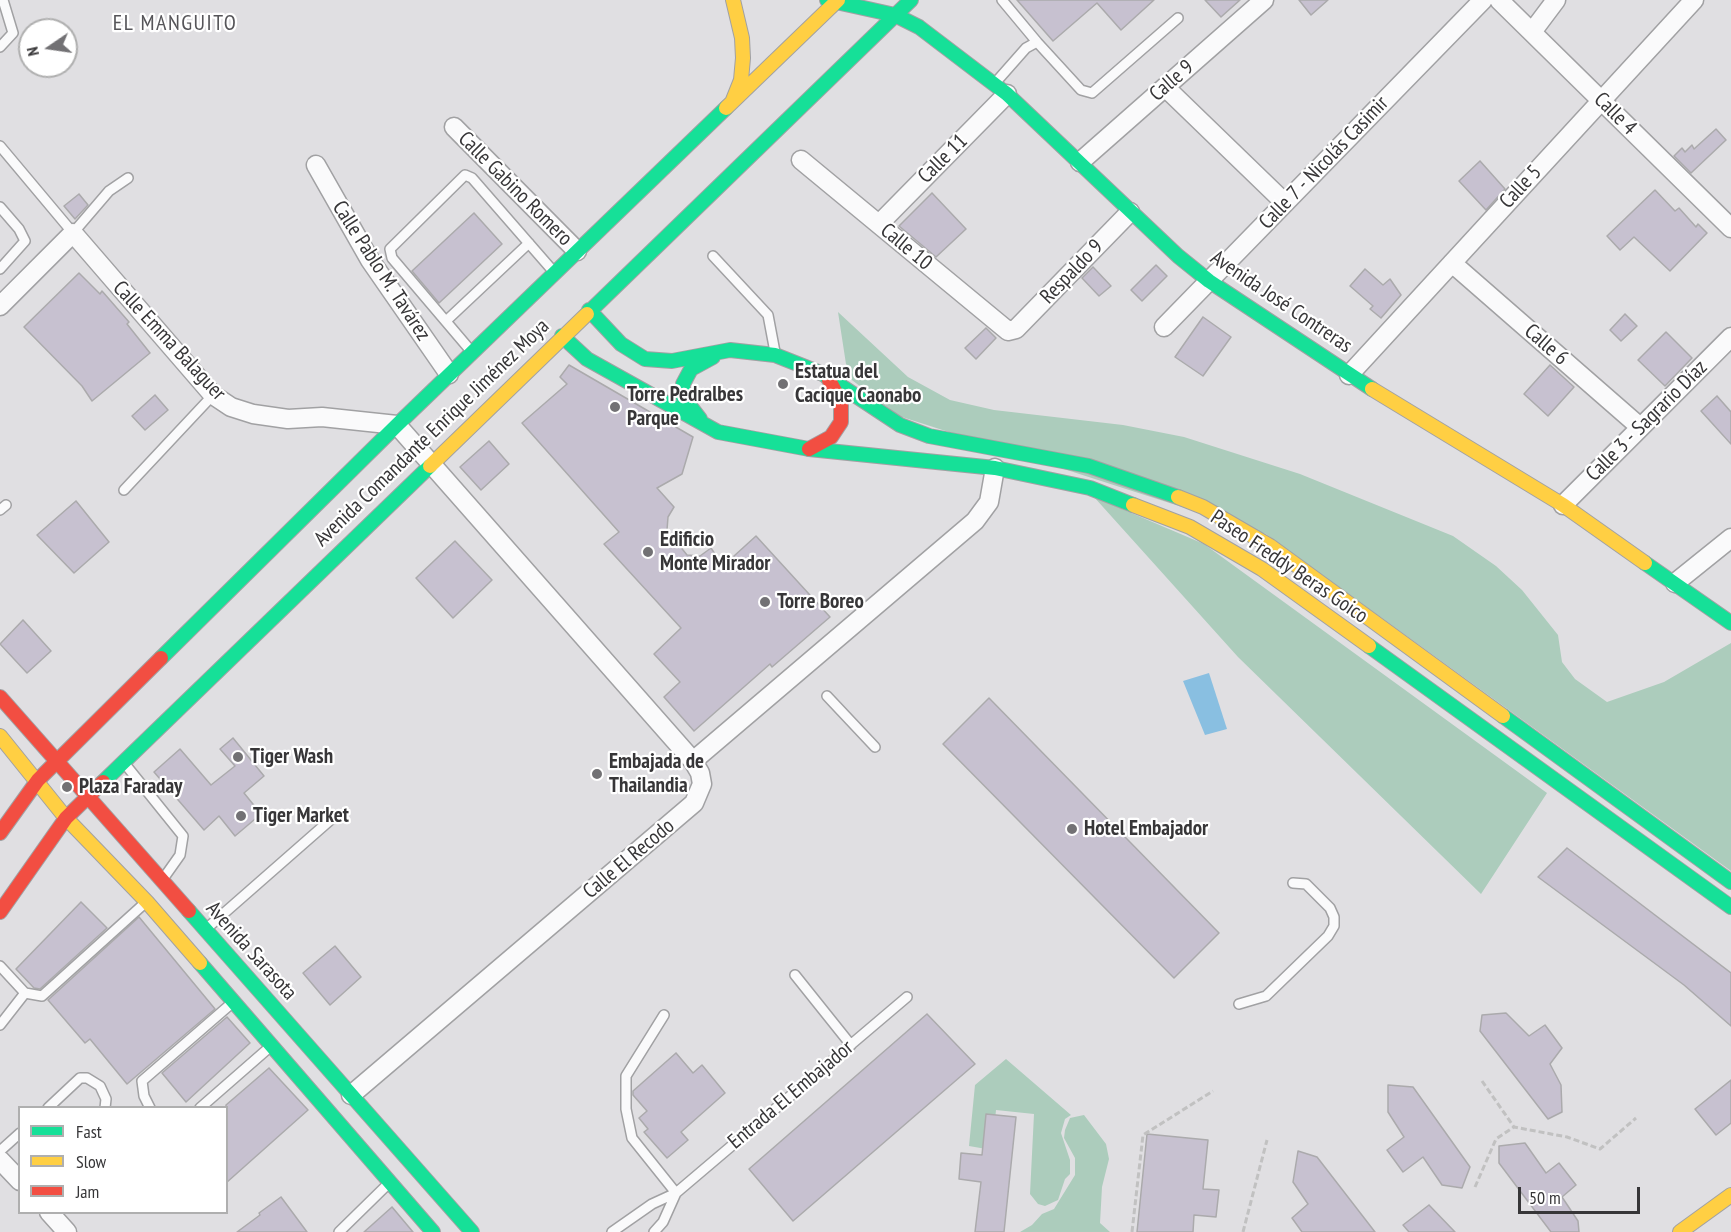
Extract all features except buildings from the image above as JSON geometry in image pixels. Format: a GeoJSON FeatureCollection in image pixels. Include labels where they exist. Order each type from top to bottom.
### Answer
{"type":"FeatureCollection","features":[{"type":"Feature","properties":{"kind":"main road"},"geometry":{"type":"LineString","coordinates":[[733,0],[742,38],[743,58],[741,80],[733,100]]}},
{"type":"Feature","properties":{"kind":"main road","name":"Avenida Comandante Enrique Jiménez Moya"},"geometry":{"type":"LineString","coordinates":[[0,912],[66,818],[430,463],[911,0]]}},
{"type":"Feature","properties":{"kind":"main road","name":"Avenida Comandante Enrique Jiménez Moya"},"geometry":{"type":"LineString","coordinates":[[0,833],[38,780],[56,762],[397,424],[834,1]]}},
{"type":"Feature","properties":{"kind":"main road","name":"Avenida José Contreras"},"geometry":{"type":"LineString","coordinates":[[834,1],[895,15],[919,27],[1001,89],[1130,212],[1178,256],[1209,280],[1349,375],[1563,505],[1731,623]]}},
{"type":"Feature","properties":{"kind":"main road","name":"Paseo Freddy Beras Goico"},"geometry":{"type":"LineString","coordinates":[[589,310],[621,344],[645,359],[672,362],[730,350],[775,355],[823,374],[900,425],[928,436],[1089,466],[1151,486],[1203,507],[1270,546],[1731,882]]}},
{"type":"Feature","properties":{"kind":"main road","name":"Paseo Freddy Beras Goico"},"geometry":{"type":"LineString","coordinates":[[562,336],[587,359],[718,432],[808,449],[995,468],[1090,488],[1190,527],[1262,569],[1731,907]]}},
{"type":"Feature","properties":{"kind":"main road"},"geometry":{"type":"LineString","coordinates":[[718,432],[687,405],[683,397],[683,384],[692,369],[730,350]]}},
{"type":"Feature","properties":{"kind":"main road"},"geometry":{"type":"LineString","coordinates":[[808,449],[835,433],[843,415],[839,395],[823,374]]}},
{"type":"Feature","properties":{"kind":"main road","name":"Avenida Sarasota"},"geometry":{"type":"LineString","coordinates":[[0,697],[86,798],[472,1232]]}},
{"type":"Feature","properties":{"kind":"main road"},"geometry":{"type":"LineString","coordinates":[[0,736],[38,780],[66,818],[147,902],[232,1003],[433,1232]]}},
{"type":"Feature","properties":{"kind":"main road"},"geometry":{"type":"LineString","coordinates":[[1612,821],[1624,806]]}},
{"type":"Feature","properties":{"kind":"main road"},"geometry":{"type":"LineString","coordinates":[[1680,1232],[1731,1195]]}},
{"type":"Feature","properties":{"kind":"street","name":"Calle 9"},"geometry":{"type":"LineString","coordinates":[[1080,162],[1264,0]]}},
{"type":"Feature","properties":{"kind":"street","name":"Calle 7 - Nicolás Casimir"},"geometry":{"type":"LineString","coordinates":[[1164,327],[1483,0]]}},
{"type":"Feature","properties":{"kind":"street","name":"Calle 4"},"geometry":{"type":"LineString","coordinates":[[1499,0],[1731,228]]}},
{"type":"Feature","properties":{"kind":"street"},"geometry":{"type":"LineString","coordinates":[[1532,32],[1556,0]]}},
{"type":"Feature","properties":{"kind":"street","name":"Calle 5"},"geometry":{"type":"LineString","coordinates":[[1349,375],[1694,0]]}},
{"type":"Feature","properties":{"kind":"street"},"geometry":{"type":"LineString","coordinates":[[1165,87],[1285,203]]}},
{"type":"Feature","properties":{"kind":"street","name":"Calle 11"},"geometry":{"type":"LineString","coordinates":[[879,224],[1001,89]]}},
{"type":"Feature","properties":{"kind":"street","name":"Calle Gabino Romero"},"geometry":{"type":"LineString","coordinates":[[454,128],[577,251]]}},
{"type":"Feature","properties":{"kind":"street","name":"Calle 10"},"geometry":{"type":"LineString","coordinates":[[801,160],[1008,331],[1012,331]]}},
{"type":"Feature","properties":{"kind":"street","name":"Calle Pablo M. Tavárez"},"geometry":{"type":"LineString","coordinates":[[316,165],[370,260],[449,374]]}},
{"type":"Feature","properties":{"kind":"street","name":"Respaldo 9"},"geometry":{"type":"LineString","coordinates":[[1012,331],[1130,212]]}},
{"type":"Feature","properties":{"kind":"street"},"geometry":{"type":"LineString","coordinates":[[0,306],[73,232]]}},
{"type":"Feature","properties":{"kind":"street","name":"Calle Emma Balaguer"},"geometry":{"type":"LineString","coordinates":[[73,232],[213,396],[231,407],[253,414],[397,424]]}},
{"type":"Feature","properties":{"kind":"street","name":"Calle 6"},"geometry":{"type":"LineString","coordinates":[[1452,263],[1640,427]]}},
{"type":"Feature","properties":{"kind":"street","name":"Calle 3 - Sagrario Díaz"},"geometry":{"type":"LineString","coordinates":[[1563,505],[1731,337]]}},
{"type":"Feature","properties":{"kind":"street","name":"Calle El Recodo"},"geometry":{"type":"LineString","coordinates":[[351,1095],[694,803],[702,784],[700,773],[693,761],[397,424]]}},
{"type":"Feature","properties":{"kind":"street"},"geometry":{"type":"LineString","coordinates":[[693,761],[975,521],[989,502],[995,468]]}},
{"type":"Feature","properties":{"kind":"street"},"geometry":{"type":"LineString","coordinates":[[1675,583],[1731,538]]}},
{"type":"Feature","properties":{"kind":"street"},"geometry":{"type":"LineString","coordinates":[[0,1160],[18,1179]]}},
{"type":"Feature","properties":{"kind":"street"},"geometry":{"type":"LineString","coordinates":[[51,1214],[67,1232]]}},
{"type":"Feature","properties":{"kind":"lane"},"geometry":{"type":"LineString","coordinates":[[0,47],[13,33],[3,0]]}},
{"type":"Feature","properties":{"kind":"lane"},"geometry":{"type":"LineString","coordinates":[[1002,0],[1081,90],[1092,93],[1178,18]]}},
{"type":"Feature","properties":{"kind":"lane"},"geometry":{"type":"LineString","coordinates":[[1001,89],[1026,48],[1037,42]]}},
{"type":"Feature","properties":{"kind":"lane","name":"Calle Emma Balaguer"},"geometry":{"type":"LineString","coordinates":[[0,146],[73,232]]}},
{"type":"Feature","properties":{"kind":"lane"},"geometry":{"type":"LineString","coordinates":[[472,352],[392,258],[390,249],[465,175],[472,178],[555,273]]}},
{"type":"Feature","properties":{"kind":"lane"},"geometry":{"type":"LineString","coordinates":[[73,232],[109,191],[128,178]]}},
{"type":"Feature","properties":{"kind":"lane"},"geometry":{"type":"LineString","coordinates":[[0,207],[19,229],[25,241],[0,269]]}},
{"type":"Feature","properties":{"kind":"lane"},"geometry":{"type":"LineString","coordinates":[[446,321],[529,243]]}},
{"type":"Feature","properties":{"kind":"lane"},"geometry":{"type":"LineString","coordinates":[[713,256],[768,315],[775,355]]}},
{"type":"Feature","properties":{"kind":"lane"},"geometry":{"type":"LineString","coordinates":[[124,489],[213,396]]}},
{"type":"Feature","properties":{"kind":"lane"},"geometry":{"type":"LineString","coordinates":[[827,696],[875,747]]}},
{"type":"Feature","properties":{"kind":"lane"},"geometry":{"type":"LineString","coordinates":[[124,762],[183,836],[184,847],[161,881]]}},
{"type":"Feature","properties":{"kind":"lane"},"geometry":{"type":"LineString","coordinates":[[205,930],[336,815]]}},
{"type":"Feature","properties":{"kind":"lane"},"geometry":{"type":"LineString","coordinates":[[1239,1004],[1266,996],[1328,936],[1334,926],[1334,917],[1330,908],[1306,884],[1293,883]]}},
{"type":"Feature","properties":{"kind":"lane"},"geometry":{"type":"LineString","coordinates":[[0,966],[25,993],[42,996],[147,902]]}},
{"type":"Feature","properties":{"kind":"lane"},"geometry":{"type":"LineString","coordinates":[[795,975],[851,1045]]}},
{"type":"Feature","properties":{"kind":"lane"},"geometry":{"type":"LineString","coordinates":[[0,1025],[25,993]]}},
{"type":"Feature","properties":{"kind":"lane","name":"Entrada El Embajador"},"geometry":{"type":"LineString","coordinates":[[612,1232],[652,1204],[676,1193],[907,997]]}},
{"type":"Feature","properties":{"kind":"lane"},"geometry":{"type":"LineString","coordinates":[[149,1106],[144,1096],[142,1081],[232,1003]]}},
{"type":"Feature","properties":{"kind":"lane"},"geometry":{"type":"LineString","coordinates":[[664,1015],[626,1076],[626,1109],[632,1138],[676,1193]]}},
{"type":"Feature","properties":{"kind":"lane"},"geometry":{"type":"LineString","coordinates":[[201,1106],[271,1046]]}},
{"type":"Feature","properties":{"kind":"lane"},"geometry":{"type":"LineString","coordinates":[[49,1106],[80,1078],[94,1081],[100,1086],[106,1100],[105,1106]]}},
{"type":"Feature","properties":{"kind":"lane"},"geometry":{"type":"LineString","coordinates":[[0,1151],[18,1135]]}},
{"type":"Feature","properties":{"kind":"lane"},"geometry":{"type":"LineString","coordinates":[[339,1232],[390,1182]]}},
{"type":"Feature","properties":{"kind":"lane","name":"Entrada El Embajador"},"geometry":{"type":"LineString","coordinates":[[654,1232],[663,1222],[676,1193]]}},
{"type":"Feature","properties":{"kind":"path"},"geometry":{"type":"LineString","coordinates":[[1482,1081],[1514,1127]]}},
{"type":"Feature","properties":{"kind":"path"},"geometry":{"type":"LineString","coordinates":[[1132,1232],[1143,1135],[1213,1091]]}},
{"type":"Feature","properties":{"kind":"path"},"geometry":{"type":"LineString","coordinates":[[1475,1187],[1496,1139],[1514,1127],[1567,1137],[1600,1149],[1636,1118]]}},
{"type":"Feature","properties":{"kind":"path"},"geometry":{"type":"LineString","coordinates":[[1243,1232],[1267,1140]]}},
{"type":"Feature","properties":{"kind":"green space"},"geometry":{"type":"Polygon","coordinates":[[[838,312],[908,377],[950,400],[994,410],[1123,425],[1184,437],[1300,474],[1453,536],[1496,566],[1522,590],[1558,635],[1562,662],[1575,679],[1607,702],[1664,682],[1731,643],[1731,871],[1266,534],[899,416],[848,377],[838,312]]]}},
{"type":"Feature","properties":{"kind":"green space"},"geometry":{"type":"Polygon","coordinates":[[[1094,497],[1204,544],[1547,793],[1481,894],[1238,657],[1094,497]]]}},
{"type":"Feature","properties":{"kind":"green space"},"geometry":{"type":"Polygon","coordinates":[[[1006,1059],[1071,1115],[1065,1119],[1061,1133],[1070,1160],[1070,1174],[1065,1179],[1058,1200],[1045,1206],[1038,1204],[1030,1194],[1034,1114],[996,1110],[992,1150],[969,1146],[975,1085],[1006,1059]]]}},
{"type":"Feature","properties":{"kind":"green space"},"geometry":{"type":"Polygon","coordinates":[[[1084,1115],[1106,1144],[1109,1159],[1102,1187],[1100,1223],[1110,1232],[1020,1232],[1032,1225],[1042,1214],[1054,1209],[1075,1175],[1075,1158],[1064,1138],[1065,1130],[1070,1118],[1084,1115]]]}},
{"type":"Feature","properties":{"kind":"water"},"geometry":{"type":"Polygon","coordinates":[[[1209,673],[1227,729],[1205,735],[1183,681],[1209,673]]]}},
{"type":"Feature","properties":{"kind":"traffic: fast"},"geometry":{"type":"LineString","coordinates":[[827,0],[895,15],[919,27],[1007,94],[1178,256],[1209,281],[1372,389]]}},
{"type":"Feature","properties":{"kind":"traffic: fast"},"geometry":{"type":"LineString","coordinates":[[587,314],[911,0]]}},
{"type":"Feature","properties":{"kind":"traffic: fast"},"geometry":{"type":"LineString","coordinates":[[161,658],[397,425],[726,108]]}},
{"type":"Feature","properties":{"kind":"traffic: fast"},"geometry":{"type":"LineString","coordinates":[[589,310],[621,344],[645,359],[672,361],[730,350],[775,355],[823,374],[900,425],[929,436],[1089,466],[1178,497]]}},
{"type":"Feature","properties":{"kind":"traffic: fast"},"geometry":{"type":"LineString","coordinates":[[562,336],[587,359],[718,432],[809,449],[995,468],[1090,488],[1133,505]]}},
{"type":"Feature","properties":{"kind":"traffic: fast"},"geometry":{"type":"LineString","coordinates":[[700,419],[683,397],[683,384],[691,369],[713,357]]}},
{"type":"Feature","properties":{"kind":"traffic: fast"},"geometry":{"type":"LineString","coordinates":[[103,782],[430,466]]}},
{"type":"Feature","properties":{"kind":"traffic: fast"},"geometry":{"type":"LineString","coordinates":[[1645,563],[1731,623]]}},
{"type":"Feature","properties":{"kind":"traffic: fast"},"geometry":{"type":"LineString","coordinates":[[1369,646],[1731,907]]}},
{"type":"Feature","properties":{"kind":"traffic: fast"},"geometry":{"type":"LineString","coordinates":[[1503,716],[1731,882]]}},
{"type":"Feature","properties":{"kind":"traffic: fast"},"geometry":{"type":"LineString","coordinates":[[189,911],[472,1232]]}},
{"type":"Feature","properties":{"kind":"traffic: fast"},"geometry":{"type":"LineString","coordinates":[[200,963],[433,1232]]}},
{"type":"Feature","properties":{"kind":"traffic: slow"},"geometry":{"type":"LineString","coordinates":[[733,0],[742,38],[743,58],[741,80],[733,100]]}},
{"type":"Feature","properties":{"kind":"traffic: slow"},"geometry":{"type":"LineString","coordinates":[[726,108],[838,0]]}},
{"type":"Feature","properties":{"kind":"traffic: slow"},"geometry":{"type":"LineString","coordinates":[[430,466],[587,314]]}},
{"type":"Feature","properties":{"kind":"traffic: slow"},"geometry":{"type":"LineString","coordinates":[[1372,389],[1563,505],[1645,563]]}},
{"type":"Feature","properties":{"kind":"traffic: slow"},"geometry":{"type":"LineString","coordinates":[[1178,497],[1203,507],[1270,546],[1503,716]]}},
{"type":"Feature","properties":{"kind":"traffic: slow"},"geometry":{"type":"LineString","coordinates":[[1133,505],[1190,527],[1262,569],[1369,646]]}},
{"type":"Feature","properties":{"kind":"traffic: slow"},"geometry":{"type":"LineString","coordinates":[[0,736],[66,818],[147,902],[200,963]]}},
{"type":"Feature","properties":{"kind":"traffic: slow"},"geometry":{"type":"LineString","coordinates":[[1680,1232],[1731,1195]]}},
{"type":"Feature","properties":{"kind":"traffic: jam"},"geometry":{"type":"LineString","coordinates":[[809,449],[831,437],[841,422],[841,402],[829,380]]}},
{"type":"Feature","properties":{"kind":"traffic: jam"},"geometry":{"type":"LineString","coordinates":[[0,833],[38,780],[161,658]]}},
{"type":"Feature","properties":{"kind":"traffic: jam"},"geometry":{"type":"LineString","coordinates":[[0,697],[189,911]]}},
{"type":"Feature","properties":{"kind":"traffic: jam"},"geometry":{"type":"LineString","coordinates":[[0,912],[66,818],[103,782]]}},
{"type":"Feature","properties":{"kind":"place","name":"Estatua del Cacique Caonabo"},"geometry":{"type":"Point","coordinates":[783,384]}},
{"type":"Feature","properties":{"kind":"place","name":"Torre Pedralbes Parque"},"geometry":{"type":"Point","coordinates":[615,407]}},
{"type":"Feature","properties":{"kind":"place","name":"Edificio Monte Mirador"},"geometry":{"type":"Point","coordinates":[648,552]}},
{"type":"Feature","properties":{"kind":"place","name":"Torre Boreo"},"geometry":{"type":"Point","coordinates":[765,602]}},
{"type":"Feature","properties":{"kind":"place","name":"Tiger Wash"},"geometry":{"type":"Point","coordinates":[238,757]}},
{"type":"Feature","properties":{"kind":"place","name":"Embajada de Thailandia"},"geometry":{"type":"Point","coordinates":[597,774]}},
{"type":"Feature","properties":{"kind":"place","name":"Plaza Faraday"},"geometry":{"type":"Point","coordinates":[67,787]}},
{"type":"Feature","properties":{"kind":"place","name":"Tiger Market"},"geometry":{"type":"Point","coordinates":[241,816]}},
{"type":"Feature","properties":{"kind":"place","name":"Hotel Embajador"},"geometry":{"type":"Point","coordinates":[1072,829]}},
{"type":"Feature","properties":{"kind":"district","name":"EL MANGUITO"},"geometry":{"type":"Point","coordinates":[175,24]}}]}
